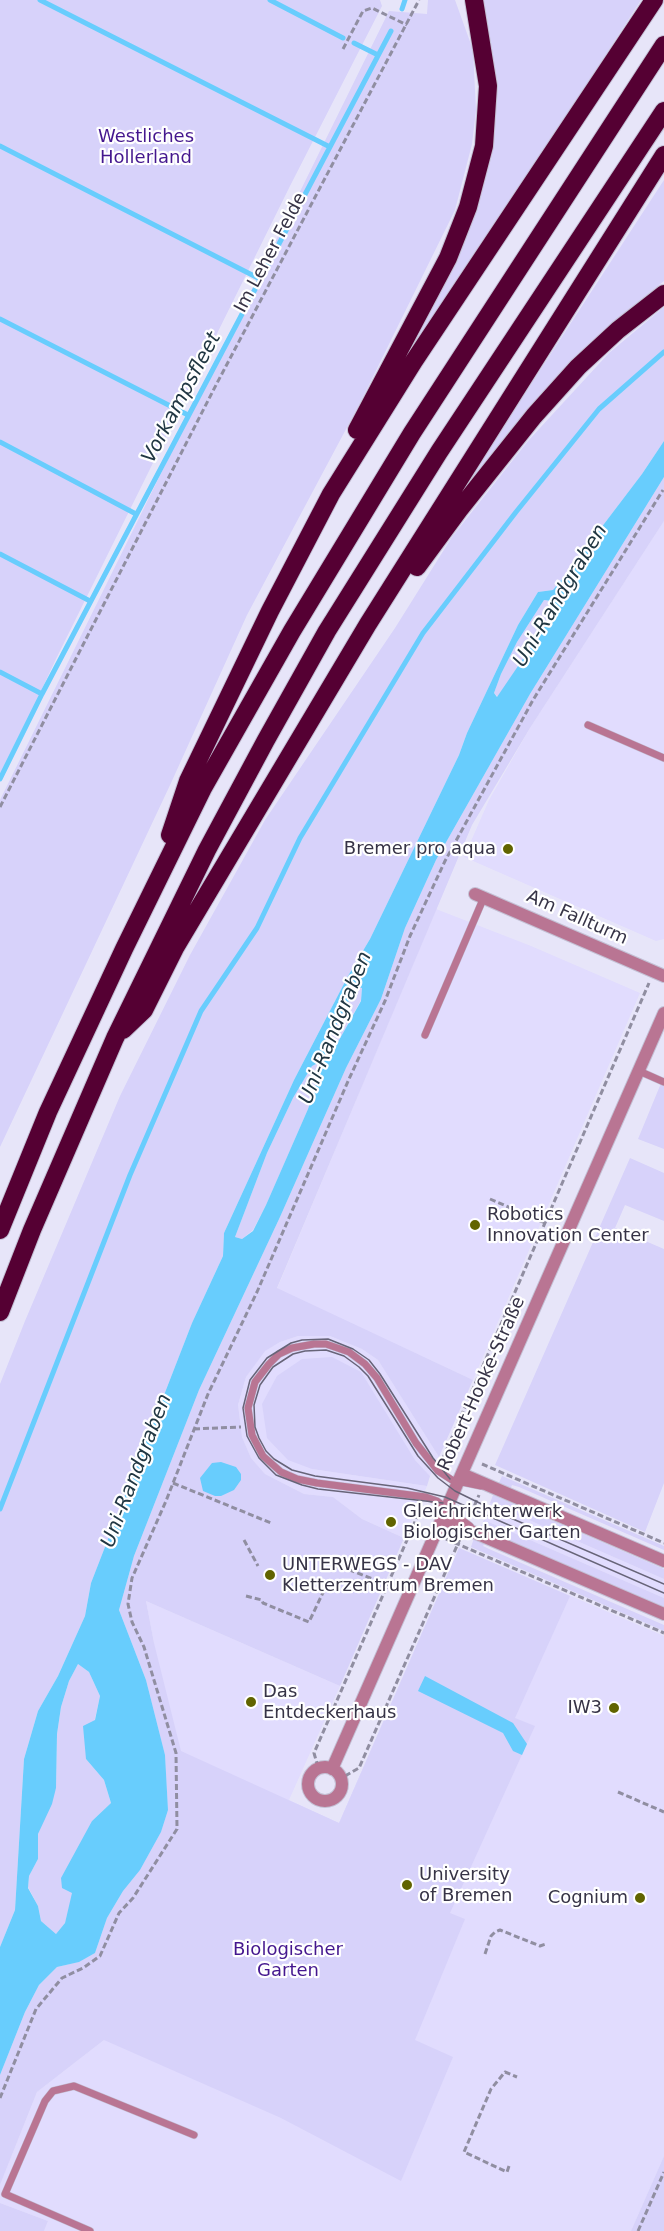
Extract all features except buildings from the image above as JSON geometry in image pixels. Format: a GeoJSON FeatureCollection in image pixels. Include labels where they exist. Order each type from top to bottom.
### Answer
{"type":"FeatureCollection","features":[{"type":"Feature","properties":{"kind":"highway"},"geometry":{"type":"LineString","coordinates":[[331,494],[353,438],[438,278],[468,207],[484,146],[488,86],[474,0]]}},
{"type":"Feature","properties":{"kind":"highway"},"geometry":{"type":"LineString","coordinates":[[145,907],[188,781],[270,611],[331,494],[414,361],[654,0]]}},
{"type":"Feature","properties":{"kind":"highway"},"geometry":{"type":"LineString","coordinates":[[0,1230],[48,1112],[203,788],[292,631],[412,433],[664,45]]}},
{"type":"Feature","properties":{"kind":"highway"},"geometry":{"type":"LineString","coordinates":[[0,1312],[32,1230],[115,1038],[207,850],[266,740],[327,631],[439,452],[664,111]]}},
{"type":"Feature","properties":{"kind":"highway"},"geometry":{"type":"LineString","coordinates":[[115,1038],[144,1010],[186,930],[368,624],[664,155]]}},
{"type":"Feature","properties":{"kind":"highway"},"geometry":{"type":"LineString","coordinates":[[368,624],[385,615],[459,510],[534,416],[578,367],[618,330],[664,294]]}},
{"type":"Feature","properties":{"kind":"street","name":"Am Fallturm"},"geometry":{"type":"LineString","coordinates":[[479,896],[659,974]]}},
{"type":"Feature","properties":{"kind":"street","name":"Robert-Hooke-Straße"},"geometry":{"type":"LineString","coordinates":[[332,1769],[664,1013]]}},
{"type":"Feature","properties":{"kind":"street"},"geometry":{"type":"LineString","coordinates":[[460,1478],[488,1486],[664,1561]]}},
{"type":"Feature","properties":{"kind":"street"},"geometry":{"type":"LineString","coordinates":[[445,1514],[482,1534],[664,1614]]}},
{"type":"Feature","properties":{"kind":"street"},"geometry":{"type":"LineString","coordinates":[[319,1768],[332,1769],[341,1779],[341,1791],[333,1800],[327,1802],[315,1799],[308,1789],[308,1782],[313,1772],[319,1768]]}},
{"type":"Feature","properties":{"kind":"lane"},"geometry":{"type":"LineString","coordinates":[[588,725],[664,758]]}},
{"type":"Feature","properties":{"kind":"lane"},"geometry":{"type":"LineString","coordinates":[[425,1035],[479,896]]}},
{"type":"Feature","properties":{"kind":"lane"},"geometry":{"type":"LineString","coordinates":[[639,1071],[664,1082]]}},
{"type":"Feature","properties":{"kind":"lane"},"geometry":{"type":"LineString","coordinates":[[445,1514],[437,1501],[426,1497],[297,1479],[271,1464],[256,1446],[248,1408],[251,1394],[261,1371],[279,1354],[304,1345],[336,1347],[349,1352],[365,1364],[377,1378],[416,1443],[438,1471],[460,1478]]}},
{"type":"Feature","properties":{"kind":"lane"},"geometry":{"type":"LineString","coordinates":[[90,2231],[5,2194],[45,2101],[53,2091],[74,2086],[194,2134]]}},
{"type":"Feature","properties":{"kind":"path","name":"Im Leher Felde"},"geometry":{"type":"LineString","coordinates":[[0,807],[216,385],[419,0]]}},
{"type":"Feature","properties":{"kind":"path"},"geometry":{"type":"LineString","coordinates":[[343,49],[363,11],[372,8],[407,25]]}},
{"type":"Feature","properties":{"kind":"path"},"geometry":{"type":"LineString","coordinates":[[0,2098],[36,2009],[62,1978],[83,1968],[100,1956],[119,1913],[134,1898],[177,1829],[176,1753],[144,1647],[132,1622],[128,1604],[132,1578],[174,1483],[208,1394],[257,1292],[385,1001],[410,936],[445,861],[533,700],[663,490]]}},
{"type":"Feature","properties":{"kind":"path"},"geometry":{"type":"LineString","coordinates":[[438,1471],[545,1223],[659,974]]}},
{"type":"Feature","properties":{"kind":"path"},"geometry":{"type":"LineString","coordinates":[[490,1199],[545,1223]]}},
{"type":"Feature","properties":{"kind":"path"},"geometry":{"type":"LineString","coordinates":[[194,1429],[250,1426]]}},
{"type":"Feature","properties":{"kind":"path"},"geometry":{"type":"LineString","coordinates":[[469,1458],[664,1543]]}},
{"type":"Feature","properties":{"kind":"path"},"geometry":{"type":"LineString","coordinates":[[341,1779],[359,1768],[466,1526],[488,1486],[491,1468]]}},
{"type":"Feature","properties":{"kind":"path"},"geometry":{"type":"LineString","coordinates":[[174,1483],[271,1523]]}},
{"type":"Feature","properties":{"kind":"path"},"geometry":{"type":"LineString","coordinates":[[319,1768],[314,1753],[426,1497]]}},
{"type":"Feature","properties":{"kind":"path"},"geometry":{"type":"LineString","coordinates":[[435,1535],[664,1633]]}},
{"type":"Feature","properties":{"kind":"path"},"geometry":{"type":"LineString","coordinates":[[244,1540],[258,1566]]}},
{"type":"Feature","properties":{"kind":"path"},"geometry":{"type":"LineString","coordinates":[[331,1567],[350,1570],[387,1586]]}},
{"type":"Feature","properties":{"kind":"path"},"geometry":{"type":"LineString","coordinates":[[246,1596],[262,1600],[263,1603],[309,1622],[328,1582],[326,1581]]}},
{"type":"Feature","properties":{"kind":"path"},"geometry":{"type":"LineString","coordinates":[[304,1712],[329,1719]]}},
{"type":"Feature","properties":{"kind":"path"},"geometry":{"type":"LineString","coordinates":[[618,1792],[664,1812]]}},
{"type":"Feature","properties":{"kind":"path"},"geometry":{"type":"LineString","coordinates":[[485,1954],[492,1936],[501,1930],[540,1946],[546,1944]]}},
{"type":"Feature","properties":{"kind":"path"},"geometry":{"type":"LineString","coordinates":[[509,2166],[507,2172],[464,2152],[491,2090],[505,2073],[517,2077]]}},
{"type":"Feature","properties":{"kind":"path"},"geometry":{"type":"LineString","coordinates":[[638,2231],[664,2172]]}},
{"type":"Feature","properties":{"kind":"shaded area"},"geometry":{"type":"Polygon","coordinates":[[[664,521],[664,939],[656,941],[464,857],[489,800],[530,728],[664,521]]]}},
{"type":"Feature","properties":{"kind":"shaded area"},"geometry":{"type":"Polygon","coordinates":[[[436,909],[531,946],[640,993],[473,1380],[277,1289],[436,909]]]}},
{"type":"Feature","properties":{"kind":"shaded area"},"geometry":{"type":"Polygon","coordinates":[[[298,1336],[330,1336],[362,1349],[378,1360],[439,1457],[430,1476],[415,1460],[312,1469],[427,1486],[404,1538],[362,1519],[333,1497],[304,1494],[265,1474],[251,1458],[242,1437],[238,1405],[246,1377],[264,1351],[298,1336]]]}},
{"type":"Feature","properties":{"kind":"shaded area"},"geometry":{"type":"Polygon","coordinates":[[[490,1503],[664,1579],[664,1598],[484,1520],[490,1503]]]}},
{"type":"Feature","properties":{"kind":"shaded area","name":"University of Bremen"},"geometry":{"type":"Polygon","coordinates":[[[459,1548],[664,1636],[664,2156],[631,2231],[44,2231],[48,2221],[0,2203],[0,2185],[37,2092],[104,2040],[154,1643],[146,1601],[340,1686],[289,1800],[339,1823],[459,1548]]]}},
{"type":"Feature","properties":{"kind":"green space","name":"Westliches Hollerland"},"geometry":{"type":"Polygon","coordinates":[[[0,0],[380,0],[382,6],[290,186],[55,661],[0,779],[0,0]]]}},
{"type":"Feature","properties":{"kind":"green space"},"geometry":{"type":"Polygon","coordinates":[[[428,0],[455,0],[473,50],[476,110],[472,144],[455,210],[361,401],[247,615],[171,783],[0,1147],[0,800],[389,11],[427,14],[428,0]]]}},
{"type":"Feature","properties":{"kind":"green space"},"geometry":{"type":"Polygon","coordinates":[[[482,0],[641,0],[409,360],[405,357],[456,259],[480,198],[492,144],[495,98],[489,32],[482,0]]]}},
{"type":"Feature","properties":{"kind":"green space"},"geometry":{"type":"Polygon","coordinates":[[[664,180],[664,281],[620,316],[556,381],[453,504],[664,180]]]}},
{"type":"Feature","properties":{"kind":"green space"},"geometry":{"type":"Polygon","coordinates":[[[664,307],[664,441],[642,474],[566,574],[553,590],[538,592],[518,625],[467,733],[459,755],[370,939],[348,976],[294,1080],[224,1233],[223,1256],[192,1323],[91,1583],[85,1616],[58,1676],[38,1711],[24,1759],[15,1910],[0,1947],[0,1384],[25,1321],[120,1096],[190,955],[265,820],[395,628],[452,537],[528,441],[609,353],[664,307]]]}},
{"type":"Feature","properties":{"kind":"green space","name":"Biologischer Garten"},"geometry":{"type":"Polygon","coordinates":[[[664,477],[664,521],[530,728],[472,825],[277,1288],[473,1380],[439,1457],[378,1360],[362,1349],[330,1336],[298,1336],[280,1342],[265,1351],[246,1377],[238,1405],[242,1437],[251,1458],[265,1474],[304,1494],[333,1497],[362,1519],[404,1538],[340,1686],[146,1601],[181,1751],[339,1823],[459,1548],[570,1596],[515,1718],[535,1726],[450,1913],[465,1919],[415,2040],[453,2057],[401,2181],[281,2118],[104,2040],[37,2092],[0,2185],[0,2075],[25,2012],[39,1985],[57,1967],[78,1962],[95,1953],[107,1918],[123,1891],[140,1870],[161,1832],[168,1810],[165,1755],[146,1680],[119,1610],[134,1556],[199,1390],[280,1217],[346,1068],[381,999],[405,928],[436,860],[530,694],[664,477]]]}},
{"type":"Feature","properties":{"kind":"green space"},"geometry":{"type":"Polygon","coordinates":[[[544,600],[552,601],[552,615],[498,697],[494,693],[501,674],[517,642],[544,600]]]}},
{"type":"Feature","properties":{"kind":"green space"},"geometry":{"type":"Polygon","coordinates":[[[356,987],[362,988],[361,1000],[334,1049],[328,1048],[327,1043],[356,987]]]}},
{"type":"Feature","properties":{"kind":"green space"},"geometry":{"type":"Polygon","coordinates":[[[318,1063],[323,1066],[308,1109],[266,1205],[253,1230],[242,1239],[235,1237],[267,1153],[293,1098],[312,1066],[318,1063]]]}},
{"type":"Feature","properties":{"kind":"green space"},"geometry":{"type":"Polygon","coordinates":[[[664,1076],[664,1149],[638,1139],[664,1076]]]}},
{"type":"Feature","properties":{"kind":"green space"},"geometry":{"type":"Polygon","coordinates":[[[630,1158],[664,1173],[664,1221],[625,1205],[615,1228],[664,1249],[664,1483],[645,1532],[495,1465],[630,1158]]]}},
{"type":"Feature","properties":{"kind":"green space"},"geometry":{"type":"Polygon","coordinates":[[[332,1357],[361,1372],[415,1460],[430,1476],[427,1486],[312,1469],[288,1460],[267,1438],[262,1404],[277,1376],[302,1359],[332,1357]]]}},
{"type":"Feature","properties":{"kind":"green space"},"geometry":{"type":"Polygon","coordinates":[[[502,1476],[664,1546],[664,1550],[519,1487],[512,1485],[510,1490],[498,1485],[502,1476]]]}},
{"type":"Feature","properties":{"kind":"green space"},"geometry":{"type":"Polygon","coordinates":[[[493,1495],[664,1569],[664,1579],[490,1503],[493,1495]]]}},
{"type":"Feature","properties":{"kind":"green space"},"geometry":{"type":"Polygon","coordinates":[[[484,1520],[664,1598],[664,1608],[480,1528],[484,1520]]]}},
{"type":"Feature","properties":{"kind":"green space"},"geometry":{"type":"Polygon","coordinates":[[[474,1538],[485,1543],[483,1546],[489,1549],[664,1625],[664,1631],[471,1547],[474,1538]]]}},
{"type":"Feature","properties":{"kind":"green space"},"geometry":{"type":"Polygon","coordinates":[[[78,1664],[89,1672],[100,1696],[86,1759],[104,1780],[111,1803],[92,1821],[65,1923],[56,1934],[41,1921],[38,1906],[28,1887],[29,1876],[38,1859],[38,1834],[56,1788],[57,1734],[61,1707],[69,1681],[78,1664]]]}},
{"type":"Feature","properties":{"kind":"green space"},"geometry":{"type":"Polygon","coordinates":[[[664,2156],[664,2231],[631,2231],[664,2156]]]}},
{"type":"Feature","properties":{"kind":"green space"},"geometry":{"type":"Polygon","coordinates":[[[0,2203],[48,2221],[44,2231],[0,2231],[0,2203]]]}},
{"type":"Feature","properties":{"kind":"water","name":"Uni-Randgraben"},"geometry":{"type":"Polygon","coordinates":[[[664,441],[664,477],[530,694],[436,860],[405,928],[381,999],[346,1068],[280,1217],[199,1390],[134,1556],[119,1610],[146,1680],[165,1755],[168,1810],[161,1832],[140,1870],[123,1891],[107,1918],[95,1953],[79,1962],[57,1967],[39,1985],[25,2012],[0,2075],[0,1947],[15,1910],[24,1759],[38,1711],[58,1676],[85,1616],[91,1583],[192,1323],[223,1256],[224,1233],[294,1080],[348,976],[370,939],[459,755],[467,733],[518,625],[538,592],[553,590],[642,474],[664,441]],[[544,600],[517,642],[494,693],[497,697],[552,616],[552,601],[544,600]],[[356,987],[327,1043],[328,1048],[334,1049],[361,1001],[362,988],[356,987]],[[318,1063],[312,1066],[293,1098],[267,1153],[235,1237],[242,1239],[253,1231],[266,1205],[308,1109],[322,1066],[318,1063]],[[78,1664],[69,1681],[61,1707],[57,1734],[56,1788],[52,1804],[38,1834],[38,1859],[29,1876],[28,1888],[38,1906],[41,1921],[56,1934],[65,1923],[72,1893],[62,1888],[61,1878],[92,1821],[111,1803],[104,1780],[86,1759],[83,1726],[95,1720],[100,1696],[89,1672],[78,1664]]]}},
{"type":"Feature","properties":{"kind":"water"},"geometry":{"type":"Polygon","coordinates":[[[221,1462],[236,1467],[241,1474],[241,1480],[234,1490],[221,1496],[215,1496],[203,1491],[200,1478],[212,1463],[221,1462]]]}},
{"type":"Feature","properties":{"kind":"water"},"geometry":{"type":"Polygon","coordinates":[[[425,1676],[513,1723],[527,1744],[522,1755],[513,1751],[503,1733],[418,1691],[425,1676]]]}},
{"type":"Feature","properties":{"kind":"waterway"},"geometry":{"type":"LineString","coordinates":[[40,0],[328,146]]}},
{"type":"Feature","properties":{"kind":"waterway"},"geometry":{"type":"LineString","coordinates":[[270,0],[343,38]]}},
{"type":"Feature","properties":{"kind":"waterway","name":"Vorkampsfleet"},"geometry":{"type":"LineString","coordinates":[[402,9],[405,0]]}},
{"type":"Feature","properties":{"kind":"waterway","name":"Vorkampsfleet"},"geometry":{"type":"LineString","coordinates":[[0,779],[42,694],[391,31]]}},
{"type":"Feature","properties":{"kind":"waterway"},"geometry":{"type":"LineString","coordinates":[[354,43],[378,55]]}},
{"type":"Feature","properties":{"kind":"waterway"},"geometry":{"type":"LineString","coordinates":[[0,146],[260,279]]}},
{"type":"Feature","properties":{"kind":"waterway"},"geometry":{"type":"LineString","coordinates":[[0,319],[188,415]]}},
{"type":"Feature","properties":{"kind":"waterway"},"geometry":{"type":"LineString","coordinates":[[0,1509],[130,1175],[201,1011],[257,928],[300,838],[423,633],[599,409],[664,352]]}},
{"type":"Feature","properties":{"kind":"waterway"},"geometry":{"type":"LineString","coordinates":[[0,442],[136,514]]}},
{"type":"Feature","properties":{"kind":"waterway"},"geometry":{"type":"LineString","coordinates":[[0,554],[90,601]]}},
{"type":"Feature","properties":{"kind":"waterway"},"geometry":{"type":"LineString","coordinates":[[0,672],[42,694]]}},
{"type":"Feature","properties":{"kind":"tram line"},"geometry":{"type":"LineString","coordinates":[[443,1503],[318,1489],[276,1475],[259,1458],[247,1436],[243,1408],[250,1380],[267,1358],[291,1343],[302,1340],[328,1339],[353,1349],[369,1360],[380,1374],[433,1458],[450,1479]]}},
{"type":"Feature","properties":{"kind":"tram line"},"geometry":{"type":"LineString","coordinates":[[664,1584],[506,1516],[455,1491],[438,1478],[418,1456],[368,1376],[344,1356],[326,1350],[293,1354],[273,1367],[260,1385],[254,1405],[255,1427],[259,1438],[266,1451],[274,1459],[292,1470],[315,1476],[407,1488],[445,1497],[664,1593]]}},
{"type":"Feature","properties":{"kind":"place","name":"Bremer pro aqua"},"geometry":{"type":"Point","coordinates":[508,849]}},
{"type":"Feature","properties":{"kind":"place","name":"Robotics Innovation Center"},"geometry":{"type":"Point","coordinates":[475,1225]}},
{"type":"Feature","properties":{"kind":"place","name":"Gleichrichterwerk Biologischer Garten"},"geometry":{"type":"Point","coordinates":[391,1522]}},
{"type":"Feature","properties":{"kind":"place","name":"UNTERWEGS - DAV Kletterzentrum Bremen"},"geometry":{"type":"Point","coordinates":[270,1575]}},
{"type":"Feature","properties":{"kind":"place","name":"Das Entdeckerhaus"},"geometry":{"type":"Point","coordinates":[251,1702]}},
{"type":"Feature","properties":{"kind":"place","name":"IW3"},"geometry":{"type":"Point","coordinates":[614,1708]}},
{"type":"Feature","properties":{"kind":"place","name":"University of Bremen"},"geometry":{"type":"Point","coordinates":[407,1885]}},
{"type":"Feature","properties":{"kind":"place","name":"Cognium"},"geometry":{"type":"Point","coordinates":[640,1898]}}]}
